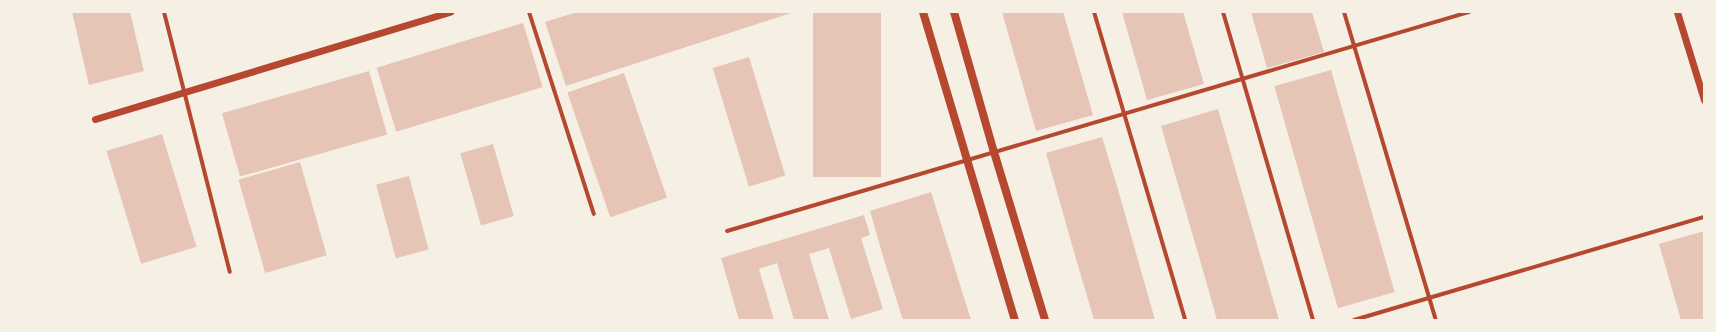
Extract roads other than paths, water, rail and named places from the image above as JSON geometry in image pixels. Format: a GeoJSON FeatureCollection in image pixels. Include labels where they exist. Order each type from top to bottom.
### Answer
{"type":"FeatureCollection","features":[{"type":"Feature","properties":{"kind":"main road"},"geometry":{"type":"LineString","coordinates":[[923,12],[1015,320]]}},
{"type":"Feature","properties":{"kind":"main road"},"geometry":{"type":"LineString","coordinates":[[954,12],[994,152],[1045,320]]}},
{"type":"Feature","properties":{"kind":"street"},"geometry":{"type":"LineString","coordinates":[[164,12],[230,272]]}},
{"type":"Feature","properties":{"kind":"street"},"geometry":{"type":"LineString","coordinates":[[95,119],[450,12]]}},
{"type":"Feature","properties":{"kind":"street"},"geometry":{"type":"LineString","coordinates":[[529,12],[594,214]]}},
{"type":"Feature","properties":{"kind":"street"},"geometry":{"type":"LineString","coordinates":[[1094,12],[1186,320]]}},
{"type":"Feature","properties":{"kind":"street"},"geometry":{"type":"LineString","coordinates":[[1222,12],[1313,320]]}},
{"type":"Feature","properties":{"kind":"street"},"geometry":{"type":"LineString","coordinates":[[1344,12],[1436,320]]}},
{"type":"Feature","properties":{"kind":"street"},"geometry":{"type":"LineString","coordinates":[[727,231],[1470,12]]}},
{"type":"Feature","properties":{"kind":"street"},"geometry":{"type":"LineString","coordinates":[[1677,12],[1704,100]]}},
{"type":"Feature","properties":{"kind":"street"},"geometry":{"type":"LineString","coordinates":[[1354,320],[1704,217]]}}]}
